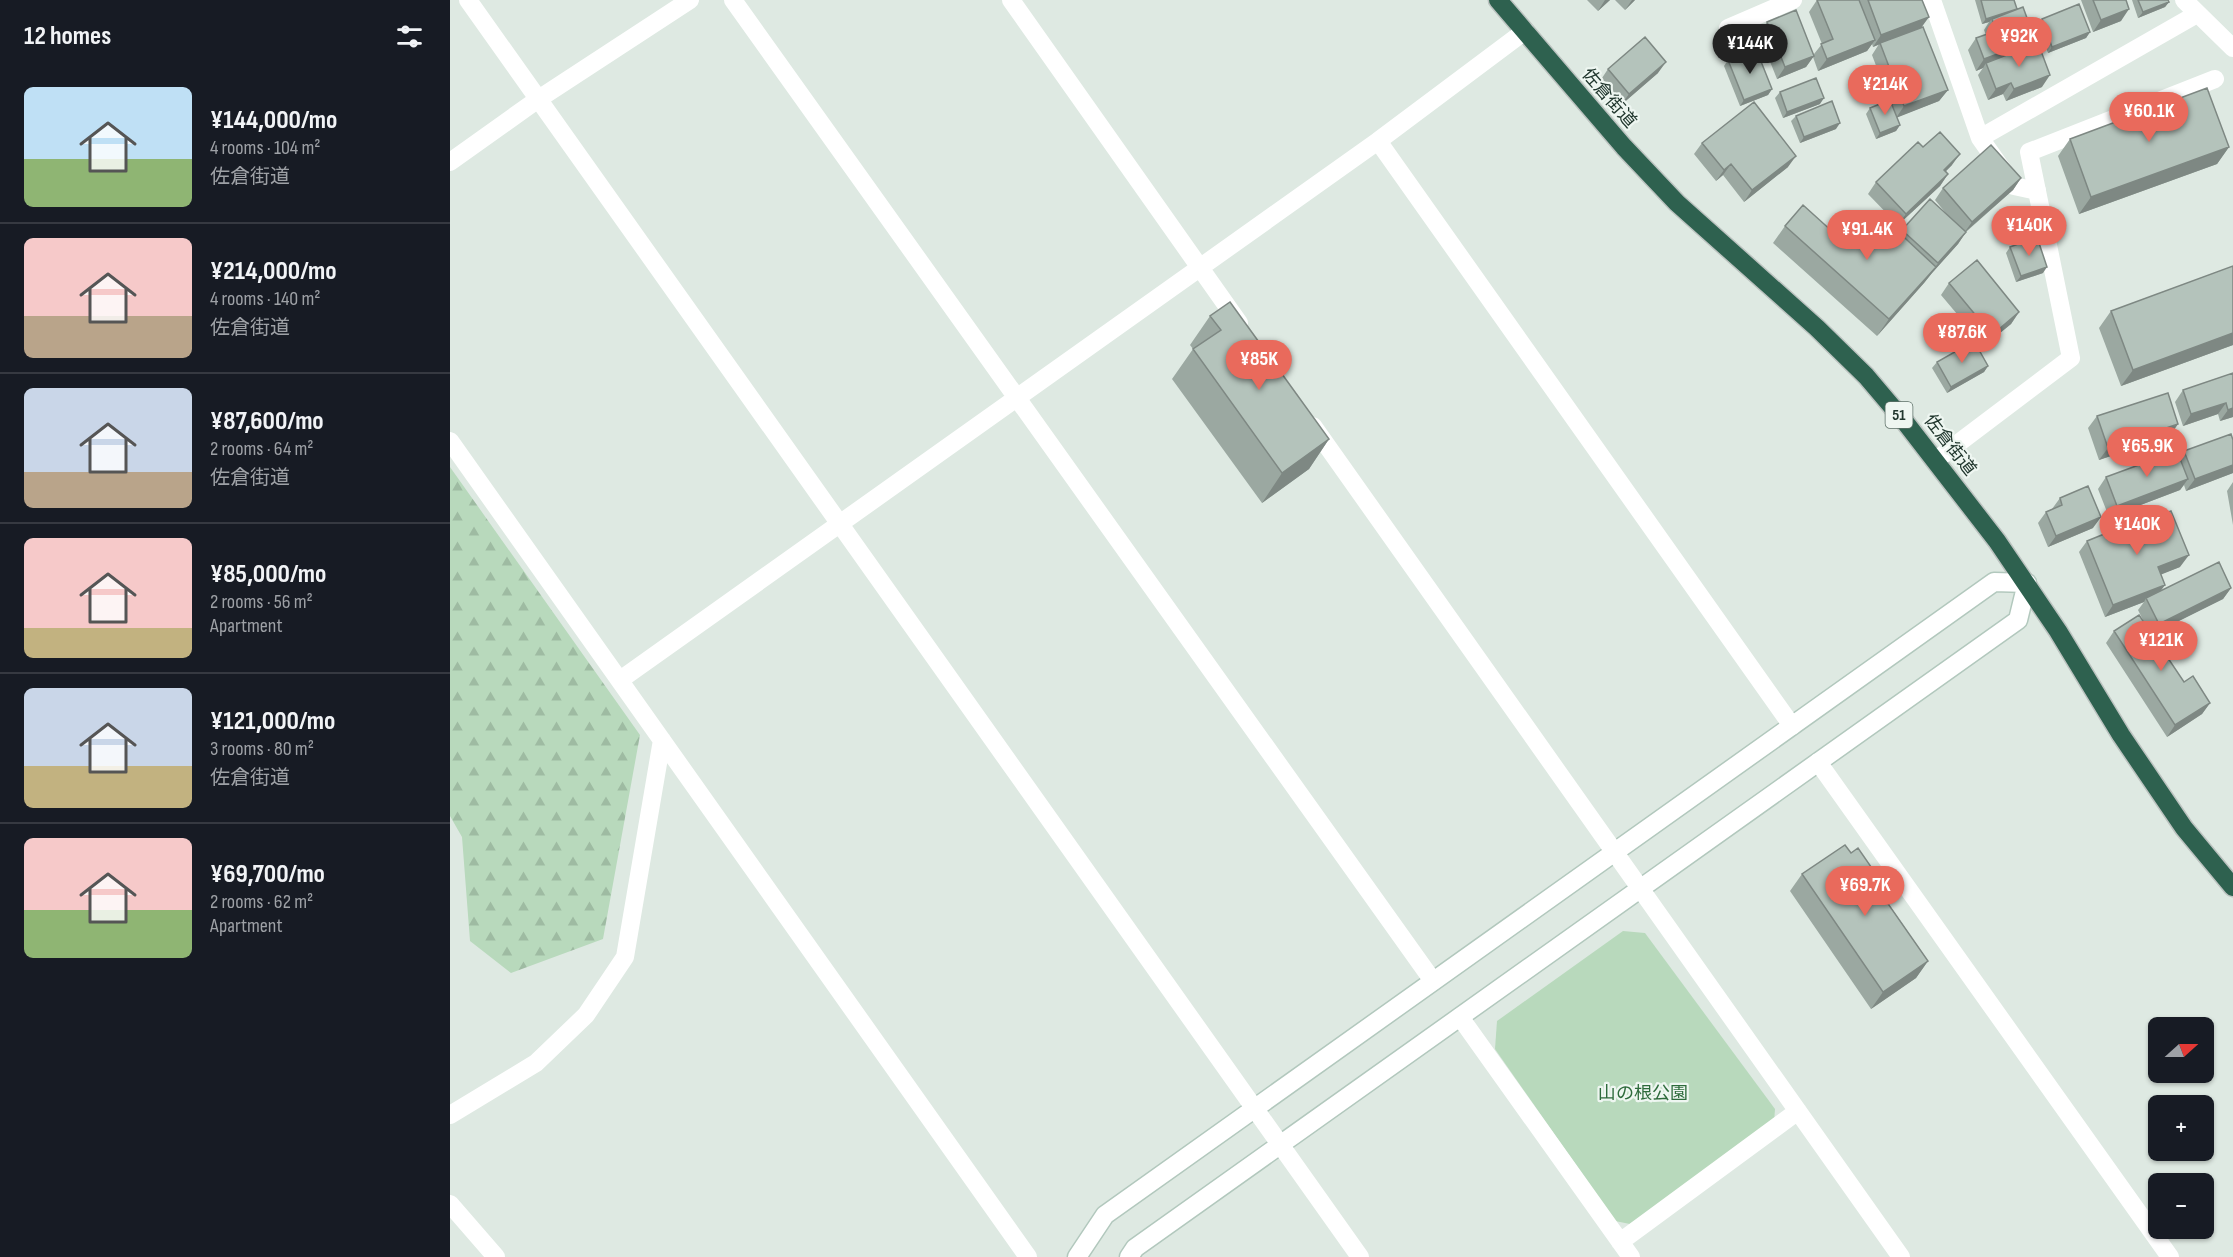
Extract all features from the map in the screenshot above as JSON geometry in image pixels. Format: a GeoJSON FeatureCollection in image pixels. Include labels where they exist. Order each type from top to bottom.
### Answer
{"type":"FeatureCollection","features":[{"type":"Feature","properties":{"kind":"highway","name":"佐倉街道"},"geometry":{"type":"LineString","coordinates":[[1498,0],[1624,147],[1677,203],[1817,328],[1866,376],[1935,460],[2026,584],[2121,735],[2184,828],[2233,887]]}},
{"type":"Feature","properties":{"kind":"street"},"geometry":{"type":"LineString","coordinates":[[468,0],[1360,1257]]}},
{"type":"Feature","properties":{"kind":"street"},"geometry":{"type":"LineString","coordinates":[[450,162],[537,100],[690,0]]}},
{"type":"Feature","properties":{"kind":"street"},"geometry":{"type":"LineString","coordinates":[[733,0],[1433,981]]}},
{"type":"Feature","properties":{"kind":"street"},"geometry":{"type":"LineString","coordinates":[[1011,0],[1249,336]]}},
{"type":"Feature","properties":{"kind":"street"},"geometry":{"type":"LineString","coordinates":[[1728,28],[1794,0]]}},
{"type":"Feature","properties":{"kind":"street"},"geometry":{"type":"LineString","coordinates":[[1932,0],[1980,138],[2014,186],[2037,191]]}},
{"type":"Feature","properties":{"kind":"street"},"geometry":{"type":"LineString","coordinates":[[2184,0],[2233,48]]}},
{"type":"Feature","properties":{"kind":"street"},"geometry":{"type":"LineString","coordinates":[[1980,138],[2197,14]]}},
{"type":"Feature","properties":{"kind":"street"},"geometry":{"type":"LineString","coordinates":[[620,680],[1378,141],[1525,32]]}},
{"type":"Feature","properties":{"kind":"street"},"geometry":{"type":"LineString","coordinates":[[1935,460],[2071,358],[2029,152],[2215,79]]}},
{"type":"Feature","properties":{"kind":"street"},"geometry":{"type":"LineString","coordinates":[[1378,141],[1792,726]]}},
{"type":"Feature","properties":{"kind":"street"},"geometry":{"type":"LineString","coordinates":[[1304,414],[1901,1257]]}},
{"type":"Feature","properties":{"kind":"street"},"geometry":{"type":"LineString","coordinates":[[450,441],[1028,1257]]}},
{"type":"Feature","properties":{"kind":"street"},"geometry":{"type":"LineString","coordinates":[[1077,1257],[1105,1215],[1994,582],[2026,584],[2018,620],[1135,1248],[1130,1257]]}},
{"type":"Feature","properties":{"kind":"street"},"geometry":{"type":"LineString","coordinates":[[450,1115],[536,1063],[586,1015],[625,957],[662,740]]}},
{"type":"Feature","properties":{"kind":"street"},"geometry":{"type":"LineString","coordinates":[[1818,762],[2170,1257]]}},
{"type":"Feature","properties":{"kind":"street"},"geometry":{"type":"LineString","coordinates":[[1460,1017],[1631,1257]]}},
{"type":"Feature","properties":{"kind":"street"},"geometry":{"type":"LineString","coordinates":[[1620,1242],[1798,1112]]}},
{"type":"Feature","properties":{"kind":"street"},"geometry":{"type":"LineString","coordinates":[[450,1204],[496,1257]]}},
{"type":"Feature","properties":{"kind":"green space"},"geometry":{"type":"Polygon","coordinates":[[[450,467],[640,735],[603,939],[511,973],[470,941],[462,837],[450,816],[450,467]]]}},
{"type":"Feature","properties":{"kind":"green space","name":"山の根公園"},"geometry":{"type":"Polygon","coordinates":[[[1623,931],[1645,933],[1775,1109],[1774,1123],[1630,1224],[1615,1221],[1495,1049],[1497,1021],[1623,931]]]}},
{"type":"Feature","properties":{"kind":"building"},"geometry":{"type":"Polygon","coordinates":[[[1817,0],[1859,0],[1875,40],[1827,59],[1821,44],[1833,39],[1817,0]]]}},
{"type":"Feature","properties":{"kind":"building"},"geometry":{"type":"Polygon","coordinates":[[[1868,0],[1922,0],[1929,17],[1881,35],[1868,0]]]}},
{"type":"Feature","properties":{"kind":"building"},"geometry":{"type":"Polygon","coordinates":[[[1981,0],[2014,0],[2017,9],[1986,19],[1981,0]]]}},
{"type":"Feature","properties":{"kind":"building"},"geometry":{"type":"Polygon","coordinates":[[[2093,0],[2126,0],[2129,9],[2101,20],[2093,0]]]}},
{"type":"Feature","properties":{"kind":"building"},"geometry":{"type":"Polygon","coordinates":[[[2138,0],[2168,0],[2169,2],[2143,12],[2138,0]]]}},
{"type":"Feature","properties":{"kind":"building"},"geometry":{"type":"Polygon","coordinates":[[[2079,4],[2090,32],[2052,47],[2042,19],[2079,4]]]}},
{"type":"Feature","properties":{"kind":"building"},"geometry":{"type":"Polygon","coordinates":[[[2023,7],[2035,40],[1984,59],[1976,38],[1996,31],[1992,19],[2023,7]]]}},
{"type":"Feature","properties":{"kind":"building"},"geometry":{"type":"Polygon","coordinates":[[[1796,10],[1814,56],[1785,67],[1767,22],[1796,10]]]}},
{"type":"Feature","properties":{"kind":"building"},"geometry":{"type":"Polygon","coordinates":[[[1923,27],[1948,90],[1904,106],[1880,43],[1923,27]]]}},
{"type":"Feature","properties":{"kind":"building"},"geometry":{"type":"Polygon","coordinates":[[[1645,37],[1666,62],[1629,94],[1608,69],[1645,37]]]}},
{"type":"Feature","properties":{"kind":"building"},"geometry":{"type":"Polygon","coordinates":[[[2038,43],[2050,75],[2014,89],[2011,83],[1996,89],[1986,63],[2038,43]]]}},
{"type":"Feature","properties":{"kind":"building"},"geometry":{"type":"Polygon","coordinates":[[[1756,49],[1772,89],[1744,100],[1728,60],[1756,49]]]}},
{"type":"Feature","properties":{"kind":"building"},"geometry":{"type":"Polygon","coordinates":[[[1816,78],[1824,98],[1787,112],[1780,92],[1816,78]]]}},
{"type":"Feature","properties":{"kind":"building"},"geometry":{"type":"Polygon","coordinates":[[[2207,88],[2229,147],[2091,197],[2070,139],[2207,88]]]}},
{"type":"Feature","properties":{"kind":"building"},"geometry":{"type":"Polygon","coordinates":[[[1890,100],[1900,125],[1880,133],[1870,108],[1890,100]]]}},
{"type":"Feature","properties":{"kind":"building"},"geometry":{"type":"Polygon","coordinates":[[[1832,101],[1840,123],[1804,137],[1796,116],[1832,101]]]}},
{"type":"Feature","properties":{"kind":"building"},"geometry":{"type":"Polygon","coordinates":[[[1754,102],[1796,156],[1752,190],[1731,164],[1724,170],[1702,143],[1754,102]]]}},
{"type":"Feature","properties":{"kind":"building"},"geometry":{"type":"Polygon","coordinates":[[[1940,132],[1960,154],[1944,170],[1948,174],[1906,214],[1876,182],[1918,142],[1923,147],[1940,132]]]}},
{"type":"Feature","properties":{"kind":"building"},"geometry":{"type":"Polygon","coordinates":[[[1991,145],[2021,178],[1972,222],[1943,188],[1991,145]]]}},
{"type":"Feature","properties":{"kind":"building"},"geometry":{"type":"Polygon","coordinates":[[[1930,199],[1966,232],[1938,263],[1902,230],[1930,199]]]}},
{"type":"Feature","properties":{"kind":"building"},"geometry":{"type":"Polygon","coordinates":[[[1803,205],[1845,243],[1860,227],[1877,243],[1892,226],[1936,267],[1889,319],[1785,226],[1803,205]]]}},
{"type":"Feature","properties":{"kind":"building"},"geometry":{"type":"Polygon","coordinates":[[[2037,237],[2047,267],[2021,276],[2010,247],[2037,237]]]}},
{"type":"Feature","properties":{"kind":"building"},"geometry":{"type":"Polygon","coordinates":[[[1977,260],[2019,312],[1992,335],[1949,283],[1977,260]]]}},
{"type":"Feature","properties":{"kind":"building"},"geometry":{"type":"Polygon","coordinates":[[[2233,266],[2233,333],[2133,370],[2111,311],[2233,266]]]}},
{"type":"Feature","properties":{"kind":"building"},"geometry":{"type":"Polygon","coordinates":[[[1230,302],[1329,439],[1282,473],[1193,349],[1221,330],[1210,316],[1230,302]]]}},
{"type":"Feature","properties":{"kind":"building"},"geometry":{"type":"Polygon","coordinates":[[[1974,341],[1988,366],[1951,387],[1937,362],[1974,341]]]}},
{"type":"Feature","properties":{"kind":"building"},"geometry":{"type":"Polygon","coordinates":[[[2233,373],[2233,408],[2228,410],[2226,403],[2191,414],[2183,390],[2233,373]]]}},
{"type":"Feature","properties":{"kind":"building"},"geometry":{"type":"Polygon","coordinates":[[[2168,393],[2178,424],[2108,448],[2097,416],[2168,393]]]}},
{"type":"Feature","properties":{"kind":"building"},"geometry":{"type":"Polygon","coordinates":[[[2231,434],[2233,465],[2195,479],[2184,451],[2231,434]]]}},
{"type":"Feature","properties":{"kind":"building"},"geometry":{"type":"Polygon","coordinates":[[[2177,451],[2188,479],[2117,506],[2106,477],[2177,451]]]}},
{"type":"Feature","properties":{"kind":"building"},"geometry":{"type":"Polygon","coordinates":[[[2088,486],[2101,517],[2056,536],[2046,512],[2062,505],[2060,498],[2088,486]]]}},
{"type":"Feature","properties":{"kind":"building"},"geometry":{"type":"Polygon","coordinates":[[[2171,511],[2189,555],[2158,567],[2165,585],[2113,605],[2087,541],[2139,520],[2141,523],[2171,511]]]}},
{"type":"Feature","properties":{"kind":"building"},"geometry":{"type":"Polygon","coordinates":[[[2219,562],[2231,588],[2159,624],[2146,598],[2219,562]]]}},
{"type":"Feature","properties":{"kind":"building"},"geometry":{"type":"Polygon","coordinates":[[[2139,615],[2184,682],[2193,676],[2210,703],[2175,725],[2114,631],[2139,615]]]}},
{"type":"Feature","properties":{"kind":"building"},"geometry":{"type":"Polygon","coordinates":[[[1845,845],[1851,853],[1858,848],[1876,874],[1870,878],[1928,961],[1883,992],[1802,874],[1845,845]]]}}]}
